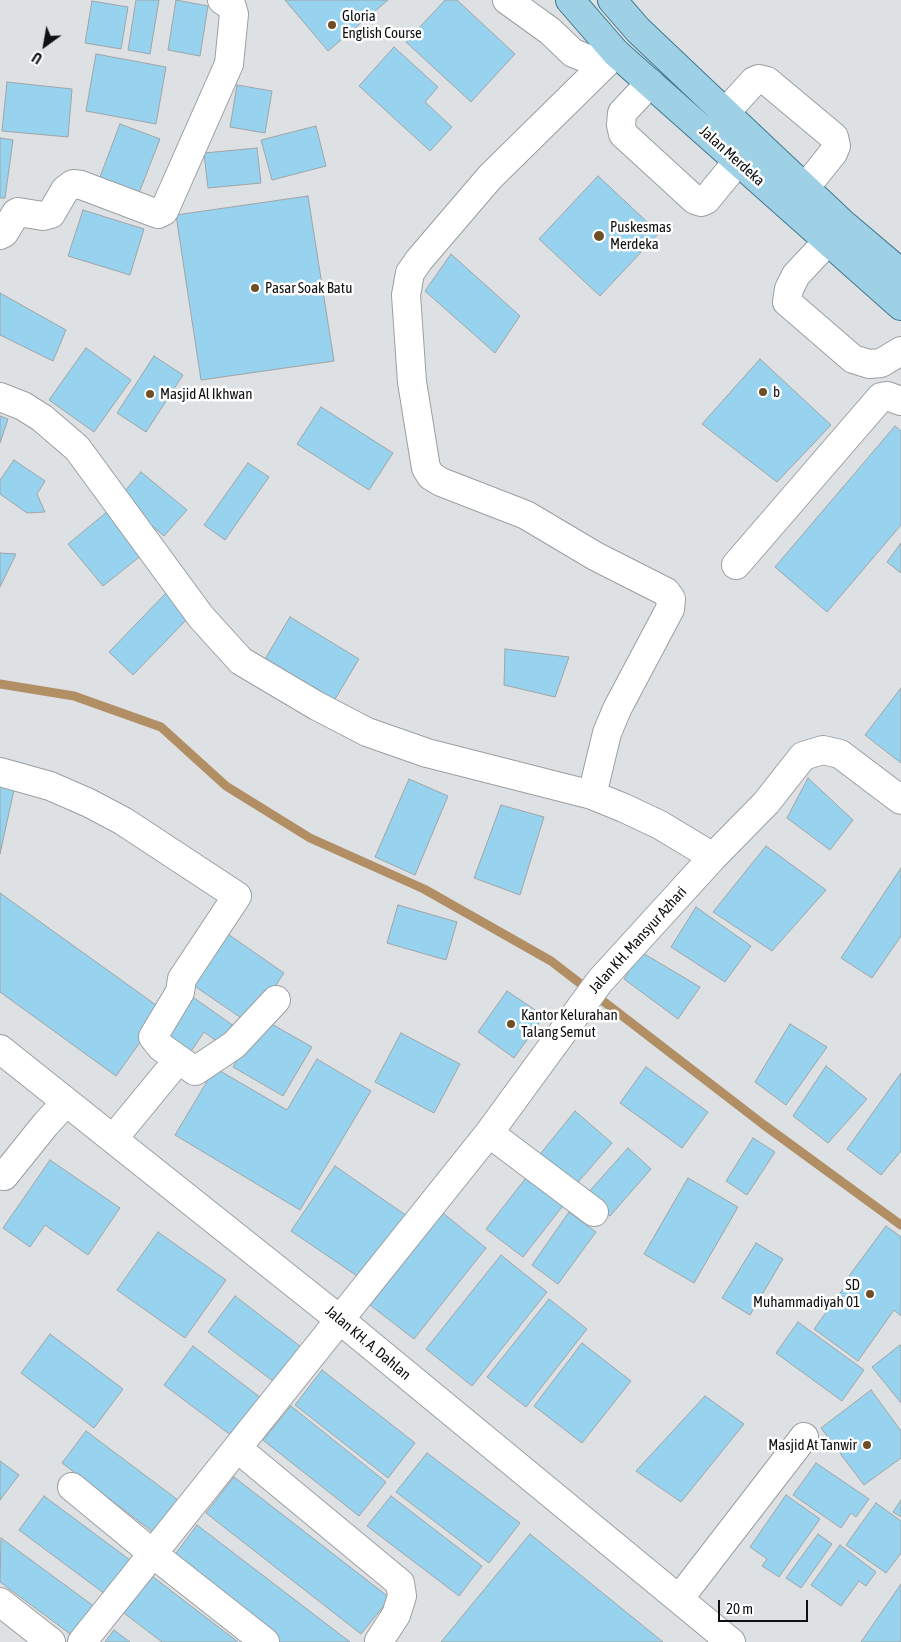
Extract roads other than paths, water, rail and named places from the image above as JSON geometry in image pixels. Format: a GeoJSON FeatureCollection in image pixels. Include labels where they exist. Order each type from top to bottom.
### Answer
{"type":"FeatureCollection","features":[{"type":"Feature","properties":{"kind":"main road","name":"Jalan Merdeka"},"geometry":{"type":"LineString","coordinates":[[570,0],[610,59],[650,83],[901,306]]}},
{"type":"Feature","properties":{"kind":"main road","name":"Jalan Merdeka"},"geometry":{"type":"LineString","coordinates":[[612,0],[638,30],[725,113],[842,223],[901,273]]}},
{"type":"Feature","properties":{"kind":"street"},"geometry":{"type":"LineString","coordinates":[[0,235],[4,233],[16,213],[43,216],[51,214],[65,190],[73,184],[81,185],[158,214],[164,211],[229,64],[234,14],[232,7],[222,0]]}},
{"type":"Feature","properties":{"kind":"street"},"geometry":{"type":"LineString","coordinates":[[507,0],[550,31],[573,53],[610,59]]}},
{"type":"Feature","properties":{"kind":"street"},"geometry":{"type":"LineString","coordinates":[[592,795],[607,733],[626,692],[670,609],[671,599],[666,592],[595,556],[526,515],[441,482],[431,476],[426,468],[412,382],[406,295],[410,273],[419,260],[483,185],[610,59]]}},
{"type":"Feature","properties":{"kind":"street"},"geometry":{"type":"LineString","coordinates":[[725,113],[754,81],[760,79],[767,81],[834,137],[836,146],[833,153],[805,188]]}},
{"type":"Feature","properties":{"kind":"street"},"geometry":{"type":"LineString","coordinates":[[650,83],[622,113],[621,124],[623,134],[695,200],[701,202],[706,200],[738,161]]}},
{"type":"Feature","properties":{"kind":"street"},"geometry":{"type":"LineString","coordinates":[[828,241],[796,275],[789,289],[787,302],[853,359],[869,364],[881,363],[901,351]]}},
{"type":"Feature","properties":{"kind":"street"},"geometry":{"type":"LineString","coordinates":[[736,565],[881,396],[888,396],[901,401]]}},
{"type":"Feature","properties":{"kind":"street"},"geometry":{"type":"LineString","coordinates":[[0,397],[23,406],[42,418],[77,448],[201,617],[241,661],[316,706],[367,732],[427,753],[592,795],[660,824],[713,857]]}},
{"type":"Feature","properties":{"kind":"street","name":"Jalan KH. Mansyur Azhari"},"geometry":{"type":"LineString","coordinates":[[82,1642],[489,1133],[600,981],[713,857],[766,803],[803,756],[823,750],[840,754],[901,800]]}},
{"type":"Feature","properties":{"kind":"street"},"geometry":{"type":"LineString","coordinates":[[0,772],[50,786],[89,802],[123,821],[237,896],[182,979],[180,992],[154,1036],[162,1048],[195,1072],[234,1045],[276,1000]]}},
{"type":"Feature","properties":{"kind":"street","name":"Jalan KH. A. Dahlan"},"geometry":{"type":"LineString","coordinates":[[0,1049],[339,1319],[729,1642]]}},
{"type":"Feature","properties":{"kind":"street"},"geometry":{"type":"LineString","coordinates":[[113,1139],[178,1060]]}},
{"type":"Feature","properties":{"kind":"street"},"geometry":{"type":"LineString","coordinates":[[4,1176],[66,1102]]}},
{"type":"Feature","properties":{"kind":"street"},"geometry":{"type":"LineString","coordinates":[[489,1133],[594,1212]]}},
{"type":"Feature","properties":{"kind":"street"},"geometry":{"type":"LineString","coordinates":[[679,1599],[804,1437]]}},
{"type":"Feature","properties":{"kind":"street"},"geometry":{"type":"LineString","coordinates":[[237,1448],[400,1583],[402,1596],[396,1615],[379,1641]]}},
{"type":"Feature","properties":{"kind":"street"},"geometry":{"type":"LineString","coordinates":[[72,1487],[265,1642]]}},
{"type":"Feature","properties":{"kind":"street"},"geometry":{"type":"LineString","coordinates":[[0,1602],[50,1642]]}},
{"type":"Feature","properties":{"kind":"waterway"},"geometry":{"type":"LineString","coordinates":[[0,684],[74,696],[161,727],[226,786],[310,838],[424,889],[551,961],[764,1125],[901,1225]]}},
{"type":"Feature","properties":{"kind":"place","name":"Gloria English Course"},"geometry":{"type":"Point","coordinates":[332,25]}},
{"type":"Feature","properties":{"kind":"place","name":"Puskesmas Merdeka"},"geometry":{"type":"Point","coordinates":[599,236]}},
{"type":"Feature","properties":{"kind":"place","name":"Pasar Soak Batu"},"geometry":{"type":"Point","coordinates":[255,288]}},
{"type":"Feature","properties":{"kind":"place","name":"b"},"geometry":{"type":"Point","coordinates":[763,392]}},
{"type":"Feature","properties":{"kind":"place","name":"Masjid Al Ikhwan"},"geometry":{"type":"Point","coordinates":[150,394]}},
{"type":"Feature","properties":{"kind":"place","name":"Kantor Kelurahan Talang Semut"},"geometry":{"type":"Point","coordinates":[511,1024]}},
{"type":"Feature","properties":{"kind":"place","name":"SD Muhammadiyah 01"},"geometry":{"type":"Point","coordinates":[870,1294]}},
{"type":"Feature","properties":{"kind":"place","name":"Masjid At Tanwir"},"geometry":{"type":"Point","coordinates":[867,1445]}}]}
